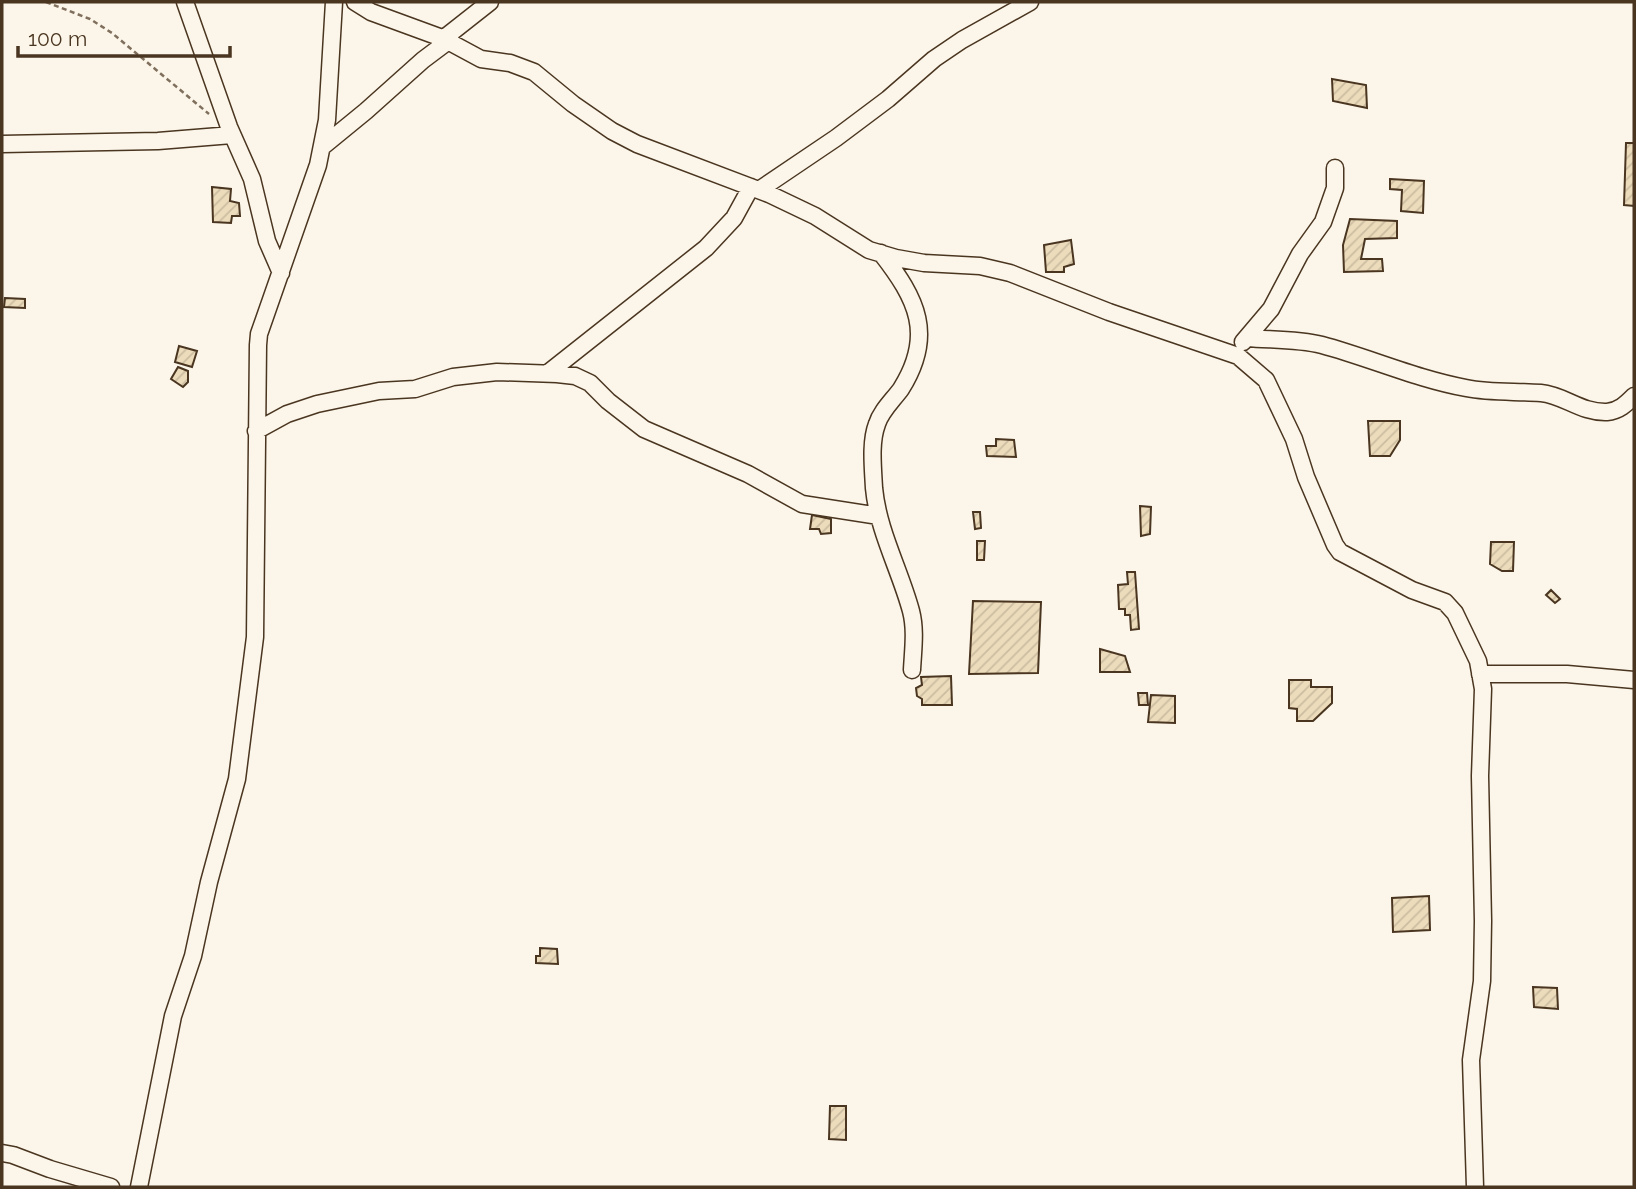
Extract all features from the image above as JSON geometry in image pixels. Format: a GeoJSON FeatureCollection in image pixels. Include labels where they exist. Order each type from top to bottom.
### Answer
{"type":"FeatureCollection","features":[{"type":"Feature","properties":{"kind":"street"},"geometry":{"type":"LineString","coordinates":[[185,2],[230,131],[252,179],[267,242],[281,273]]}},
{"type":"Feature","properties":{"kind":"street"},"geometry":{"type":"LineString","coordinates":[[139,1187],[173,1016],[193,956],[209,881],[237,779],[255,637],[259,334],[306,202],[321,147],[327,120],[334,2]]}},
{"type":"Feature","properties":{"kind":"street"},"geometry":{"type":"LineString","coordinates":[[355,2],[371,12],[445,40],[481,60],[510,63],[534,72],[612,131],[637,144],[755,188],[815,216],[869,250],[924,262],[980,266],[1010,273],[1109,312],[1232,353],[1266,380],[1294,439],[1306,477],[1340,552],[1397,582],[1445,602],[1455,613],[1478,661],[1483,689],[1480,776],[1483,969],[1471,1059],[1475,1187]]}},
{"type":"Feature","properties":{"kind":"street"},"geometry":{"type":"LineString","coordinates":[[321,147],[490,2]]}},
{"type":"Feature","properties":{"kind":"street"},"geometry":{"type":"LineString","coordinates":[[548,373],[706,248],[734,218],[755,188],[836,138],[953,46],[1030,2]]}},
{"type":"Feature","properties":{"kind":"street"},"geometry":{"type":"LineString","coordinates":[[2,144],[158,141],[230,131]]}},
{"type":"Feature","properties":{"kind":"street"},"geometry":{"type":"LineString","coordinates":[[1232,353],[1271,309],[1306,245],[1323,222],[1335,188],[1335,168]]}},
{"type":"Feature","properties":{"kind":"street"},"geometry":{"type":"LineString","coordinates":[[881,253],[911,296],[918,321],[919,344],[915,361],[875,428],[874,489],[879,516],[911,613],[914,634],[912,670]]}},
{"type":"Feature","properties":{"kind":"street"},"geometry":{"type":"LineString","coordinates":[[1247,338],[1320,345],[1463,388],[1512,394],[1542,393],[1593,411],[1609,412],[1621,408],[1634,396]]}},
{"type":"Feature","properties":{"kind":"street"},"geometry":{"type":"LineString","coordinates":[[256,431],[287,414],[317,404],[367,393],[422,388],[440,380],[497,372],[575,376],[590,383],[644,429],[748,474],[803,504],[879,516]]}},
{"type":"Feature","properties":{"kind":"street"},"geometry":{"type":"LineString","coordinates":[[1480,674],[1567,674],[1634,680]]}},
{"type":"Feature","properties":{"kind":"street"},"geometry":{"type":"LineString","coordinates":[[2,1153],[111,1187]]}},
{"type":"Feature","properties":{"kind":"path"},"geometry":{"type":"LineString","coordinates":[[46,2],[90,19],[112,33],[230,131]]}},
{"type":"Feature","properties":{"kind":"building"},"geometry":{"type":"Polygon","coordinates":[[[1332,79],[1366,85],[1367,108],[1333,101],[1332,79]]]}},
{"type":"Feature","properties":{"kind":"building"},"geometry":{"type":"Polygon","coordinates":[[[1626,143],[1634,143],[1634,206],[1624,205],[1626,143]]]}},
{"type":"Feature","properties":{"kind":"building"},"geometry":{"type":"Polygon","coordinates":[[[1390,179],[1424,181],[1423,213],[1401,211],[1402,190],[1390,189],[1390,179]]]}},
{"type":"Feature","properties":{"kind":"building"},"geometry":{"type":"Polygon","coordinates":[[[212,187],[231,189],[230,201],[239,203],[240,216],[232,216],[231,223],[213,222],[212,187]]]}},
{"type":"Feature","properties":{"kind":"building"},"geometry":{"type":"Polygon","coordinates":[[[1350,219],[1397,221],[1397,238],[1365,239],[1361,259],[1382,259],[1383,271],[1344,272],[1343,245],[1350,219]]]}},
{"type":"Feature","properties":{"kind":"building"},"geometry":{"type":"Polygon","coordinates":[[[1071,240],[1074,264],[1064,267],[1064,272],[1046,272],[1044,245],[1071,240]]]}},
{"type":"Feature","properties":{"kind":"building"},"geometry":{"type":"Polygon","coordinates":[[[5,298],[25,299],[25,308],[4,307],[5,298]]]}},
{"type":"Feature","properties":{"kind":"building"},"geometry":{"type":"Polygon","coordinates":[[[179,346],[197,351],[192,367],[175,362],[179,346]]]}},
{"type":"Feature","properties":{"kind":"building"},"geometry":{"type":"Polygon","coordinates":[[[178,367],[188,371],[188,382],[183,387],[171,379],[178,367]]]}},
{"type":"Feature","properties":{"kind":"building"},"geometry":{"type":"Polygon","coordinates":[[[1368,421],[1400,421],[1400,440],[1390,456],[1370,456],[1368,421]]]}},
{"type":"Feature","properties":{"kind":"building"},"geometry":{"type":"Polygon","coordinates":[[[996,439],[1014,440],[1016,457],[987,456],[986,446],[996,446],[996,439]]]}},
{"type":"Feature","properties":{"kind":"building"},"geometry":{"type":"Polygon","coordinates":[[[1140,506],[1151,507],[1150,534],[1141,536],[1140,506]]]}},
{"type":"Feature","properties":{"kind":"building"},"geometry":{"type":"Polygon","coordinates":[[[973,512],[980,512],[981,528],[975,529],[973,512]]]}},
{"type":"Feature","properties":{"kind":"building"},"geometry":{"type":"Polygon","coordinates":[[[812,515],[831,519],[831,533],[821,534],[819,529],[810,529],[812,515]]]}},
{"type":"Feature","properties":{"kind":"building"},"geometry":{"type":"Polygon","coordinates":[[[977,541],[985,541],[984,560],[977,560],[977,541]]]}},
{"type":"Feature","properties":{"kind":"building"},"geometry":{"type":"Polygon","coordinates":[[[1491,542],[1514,542],[1513,571],[1502,571],[1490,564],[1491,542]]]}},
{"type":"Feature","properties":{"kind":"building"},"geometry":{"type":"Polygon","coordinates":[[[1127,572],[1135,572],[1139,629],[1131,630],[1130,615],[1125,615],[1125,609],[1119,609],[1118,585],[1128,584],[1127,572]]]}},
{"type":"Feature","properties":{"kind":"building"},"geometry":{"type":"Polygon","coordinates":[[[1551,590],[1560,599],[1555,603],[1546,595],[1551,590]]]}},
{"type":"Feature","properties":{"kind":"building"},"geometry":{"type":"Polygon","coordinates":[[[973,601],[1041,602],[1038,673],[969,674],[973,601]]]}},
{"type":"Feature","properties":{"kind":"building"},"geometry":{"type":"Polygon","coordinates":[[[1100,649],[1125,656],[1130,672],[1100,672],[1100,649]]]}},
{"type":"Feature","properties":{"kind":"building"},"geometry":{"type":"Polygon","coordinates":[[[951,676],[952,705],[922,705],[916,688],[922,685],[921,677],[951,676]]]}},
{"type":"Feature","properties":{"kind":"building"},"geometry":{"type":"Polygon","coordinates":[[[1289,680],[1311,680],[1311,687],[1332,687],[1332,703],[1313,721],[1297,721],[1297,709],[1289,708],[1289,680]]]}},
{"type":"Feature","properties":{"kind":"building"},"geometry":{"type":"Polygon","coordinates":[[[1138,693],[1147,693],[1148,705],[1139,705],[1138,693]]]}},
{"type":"Feature","properties":{"kind":"building"},"geometry":{"type":"Polygon","coordinates":[[[1151,695],[1175,696],[1175,723],[1148,722],[1151,695]]]}},
{"type":"Feature","properties":{"kind":"building"},"geometry":{"type":"Polygon","coordinates":[[[1429,896],[1430,930],[1393,932],[1392,898],[1429,896]]]}},
{"type":"Feature","properties":{"kind":"building"},"geometry":{"type":"Polygon","coordinates":[[[540,948],[557,949],[558,964],[536,963],[540,948]]]}},
{"type":"Feature","properties":{"kind":"building"},"geometry":{"type":"Polygon","coordinates":[[[1533,987],[1557,988],[1558,1009],[1534,1007],[1533,987]]]}},
{"type":"Feature","properties":{"kind":"building"},"geometry":{"type":"Polygon","coordinates":[[[830,1106],[846,1106],[846,1140],[829,1139],[830,1106]]]}}]}
